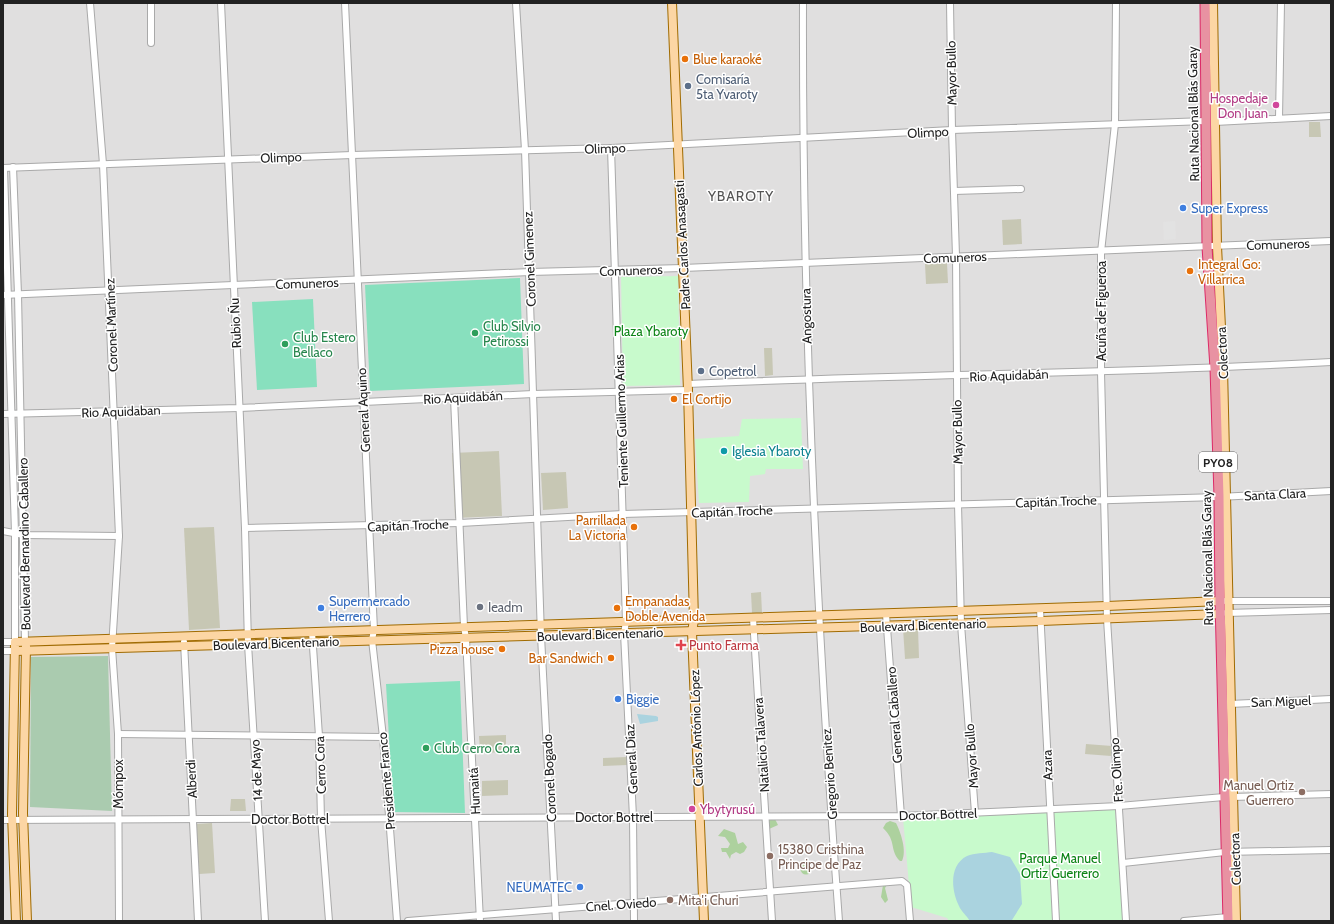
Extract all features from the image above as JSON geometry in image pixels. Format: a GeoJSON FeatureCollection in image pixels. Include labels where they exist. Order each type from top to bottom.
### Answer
{"type":"FeatureCollection","features":[{"type":"Feature","properties":{"kind":"highway","name":"Ruta Nacional Blás Garay"},"geometry":{"type":"LineString","coordinates":[[1205,3],[1211,121],[1207,247],[1219,368],[1231,920]]}},
{"type":"Feature","properties":{"kind":"main road","name":"Padre Carlos Anasagasti"},"geometry":{"type":"LineString","coordinates":[[672,3],[688,387],[694,620],[692,632]]}},
{"type":"Feature","properties":{"kind":"main road","name":"Colectora"},"geometry":{"type":"LineString","coordinates":[[1213,3],[1211,121],[1217,246],[1219,368]]}},
{"type":"Feature","properties":{"kind":"main road","name":"Boulevard Bicentenario"},"geometry":{"type":"LineString","coordinates":[[15,642],[1040,609],[1224,601]]}},
{"type":"Feature","properties":{"kind":"main road","name":"Boulevard Bicentenario"},"geometry":{"type":"LineString","coordinates":[[15,650],[961,624],[1224,613]]}},
{"type":"Feature","properties":{"kind":"main road"},"geometry":{"type":"LineString","coordinates":[[1224,613],[1230,704],[1229,797]]}},
{"type":"Feature","properties":{"kind":"main road","name":"Carlos António López"},"geometry":{"type":"LineString","coordinates":[[692,632],[704,921]]}},
{"type":"Feature","properties":{"kind":"main road","name":"Boulevard Bernardino Caballero"},"geometry":{"type":"LineString","coordinates":[[25,641],[23,820],[27,921]]}},
{"type":"Feature","properties":{"kind":"main road","name":"Boulevard Bernardino Caballero"},"geometry":{"type":"LineString","coordinates":[[15,642],[12,820],[16,921]]}},
{"type":"Feature","properties":{"kind":"street","name":"Coronel Martínez"},"geometry":{"type":"LineString","coordinates":[[90,3],[103,164],[119,536],[112,648]]}},
{"type":"Feature","properties":{"kind":"street"},"geometry":{"type":"LineString","coordinates":[[150,3],[151,43]]}},
{"type":"Feature","properties":{"kind":"street","name":"Rubio Ñu"},"geometry":{"type":"LineString","coordinates":[[221,3],[245,528],[248,644]]}},
{"type":"Feature","properties":{"kind":"street","name":"General Aquino"},"geometry":{"type":"LineString","coordinates":[[345,3],[362,402],[374,630],[372,640]]}},
{"type":"Feature","properties":{"kind":"street","name":"Coronel Gimenez"},"geometry":{"type":"LineString","coordinates":[[516,3],[525,150],[530,272],[541,636]]}},
{"type":"Feature","properties":{"kind":"street","name":"Angostura"},"geometry":{"type":"LineString","coordinates":[[803,3],[805,262],[818,628]]}},
{"type":"Feature","properties":{"kind":"street","name":"Mayor Bullo"},"geometry":{"type":"LineString","coordinates":[[950,3],[956,256],[958,504],[961,624],[975,813]]}},
{"type":"Feature","properties":{"kind":"street","name":"Acuña de Figueroa"},"geometry":{"type":"LineString","coordinates":[[1107,619],[1101,372],[1101,252],[1115,124],[1116,3]]}},
{"type":"Feature","properties":{"kind":"street"},"geometry":{"type":"LineString","coordinates":[[1279,118],[1281,3]]}},
{"type":"Feature","properties":{"kind":"street","name":"Olimpo"},"geometry":{"type":"LineString","coordinates":[[4,168],[352,155],[611,148],[952,130],[1331,116]]}},
{"type":"Feature","properties":{"kind":"street","name":"Teniente Guillermo Arias"},"geometry":{"type":"LineString","coordinates":[[611,148],[620,392],[626,622]]}},
{"type":"Feature","properties":{"kind":"street","name":"Boulevard Bernardino Caballero"},"geometry":{"type":"LineString","coordinates":[[12,167],[18,294],[25,641]]}},
{"type":"Feature","properties":{"kind":"street","name":"Boulevard Bernardino Caballero"},"geometry":{"type":"LineString","coordinates":[[4,168],[6,295],[12,414],[15,533],[15,642]]}},
{"type":"Feature","properties":{"kind":"street"},"geometry":{"type":"LineString","coordinates":[[954,192],[1021,189]]}},
{"type":"Feature","properties":{"kind":"street","name":"Comuneros"},"geometry":{"type":"LineString","coordinates":[[6,295],[109,289],[233,286],[530,272],[684,268],[956,256],[1101,252],[1331,241]]}},
{"type":"Feature","properties":{"kind":"street","name":"Rio Aquidabán"},"geometry":{"type":"LineString","coordinates":[[239,408],[533,394],[620,392],[808,378],[1101,372],[1331,362]]}},
{"type":"Feature","properties":{"kind":"street","name":"Humaitá"},"geometry":{"type":"LineString","coordinates":[[454,398],[464,627],[466,638],[480,918]]}},
{"type":"Feature","properties":{"kind":"street","name":"Rio Aquidaban"},"geometry":{"type":"LineString","coordinates":[[3,414],[239,408]]}},
{"type":"Feature","properties":{"kind":"street","name":"Santa Clara"},"geometry":{"type":"LineString","coordinates":[[1223,497],[1331,491]]}},
{"type":"Feature","properties":{"kind":"street","name":"Capitán Troche"},"geometry":{"type":"LineString","coordinates":[[245,528],[460,523],[623,514],[1223,497]]}},
{"type":"Feature","properties":{"kind":"street"},"geometry":{"type":"LineString","coordinates":[[3,531],[24,535],[119,536]]}},
{"type":"Feature","properties":{"kind":"street"},"geometry":{"type":"LineString","coordinates":[[1224,601],[1331,601]]}},
{"type":"Feature","properties":{"kind":"street","name":"Azara"},"geometry":{"type":"LineString","coordinates":[[1040,609],[1049,809],[1056,921]]}},
{"type":"Feature","properties":{"kind":"street"},"geometry":{"type":"LineString","coordinates":[[1224,613],[1331,610]]}},
{"type":"Feature","properties":{"kind":"street","name":"General Caballero"},"geometry":{"type":"LineString","coordinates":[[886,614],[901,816]]}},
{"type":"Feature","properties":{"kind":"street","name":"Natalicio Talavera"},"geometry":{"type":"LineString","coordinates":[[753,618],[772,921]]}},
{"type":"Feature","properties":{"kind":"street","name":"Fte. Olimpo"},"geometry":{"type":"LineString","coordinates":[[1107,619],[1126,921]]}},
{"type":"Feature","properties":{"kind":"street","name":"General Díaz"},"geometry":{"type":"LineString","coordinates":[[626,622],[624,633],[633,817],[634,921]]}},
{"type":"Feature","properties":{"kind":"street","name":"Gregorio Benitez"},"geometry":{"type":"LineString","coordinates":[[818,628],[839,921]]}},
{"type":"Feature","properties":{"kind":"street","name":"Cerro Cora"},"geometry":{"type":"LineString","coordinates":[[312,632],[319,736],[321,819],[329,921]]}},
{"type":"Feature","properties":{"kind":"street","name":"Alberdi"},"geometry":{"type":"LineString","coordinates":[[184,636],[198,921]]}},
{"type":"Feature","properties":{"kind":"street","name":"Coronel Bogado"},"geometry":{"type":"LineString","coordinates":[[541,636],[556,921]]}},
{"type":"Feature","properties":{"kind":"street","name":"Presidente Franco"},"geometry":{"type":"LineString","coordinates":[[372,640],[383,737],[397,921]]}},
{"type":"Feature","properties":{"kind":"street","name":"Boulevard Bicentenario"},"geometry":{"type":"LineString","coordinates":[[3,642],[15,642]]}},
{"type":"Feature","properties":{"kind":"street","name":"14 de Mayo"},"geometry":{"type":"LineString","coordinates":[[248,644],[255,735],[265,921]]}},
{"type":"Feature","properties":{"kind":"street","name":"Mómpox"},"geometry":{"type":"LineString","coordinates":[[112,648],[118,734],[119,921]]}},
{"type":"Feature","properties":{"kind":"street","name":"Boulevard Bicentenario"},"geometry":{"type":"LineString","coordinates":[[3,651],[15,650]]}},
{"type":"Feature","properties":{"kind":"street","name":"San Miguel"},"geometry":{"type":"LineString","coordinates":[[1230,704],[1331,699]]}},
{"type":"Feature","properties":{"kind":"street"},"geometry":{"type":"LineString","coordinates":[[118,734],[383,737]]}},
{"type":"Feature","properties":{"kind":"street","name":"Doctor Bottrel"},"geometry":{"type":"LineString","coordinates":[[3,820],[901,816],[1119,806],[1229,797],[1331,794]]}},
{"type":"Feature","properties":{"kind":"street"},"geometry":{"type":"LineString","coordinates":[[1122,862],[1230,852],[1331,850]]}},
{"type":"Feature","properties":{"kind":"street","name":"Cnel. Oviedo"},"geometry":{"type":"LineString","coordinates":[[408,921],[480,918],[634,903],[904,881],[907,885],[910,921]]}},
{"type":"Feature","properties":{"kind":"street"},"geometry":{"type":"LineString","coordinates":[[1184,921],[1231,920]]}},
{"type":"Feature","properties":{"kind":"shaded area"},"geometry":{"type":"Polygon","coordinates":[[[3,3],[1331,3],[1331,921],[3,921],[3,3]]]}},
{"type":"Feature","properties":{"kind":"shaded area"},"geometry":{"type":"Polygon","coordinates":[[[1309,122],[1320,122],[1321,137],[1309,137],[1309,122]]]}},
{"type":"Feature","properties":{"kind":"shaded area"},"geometry":{"type":"Polygon","coordinates":[[[1021,219],[1022,244],[1003,245],[1002,220],[1021,219]]]}},
{"type":"Feature","properties":{"kind":"shaded area"},"geometry":{"type":"Polygon","coordinates":[[[1175,221],[1176,239],[1164,240],[1163,222],[1175,221]]]}},
{"type":"Feature","properties":{"kind":"shaded area"},"geometry":{"type":"Polygon","coordinates":[[[947,263],[948,283],[926,284],[925,264],[947,263]]]}},
{"type":"Feature","properties":{"kind":"shaded area"},"geometry":{"type":"Polygon","coordinates":[[[764,348],[772,348],[773,375],[765,376],[764,348]]]}},
{"type":"Feature","properties":{"kind":"shaded area"},"geometry":{"type":"Polygon","coordinates":[[[499,451],[502,516],[455,518],[452,453],[499,451]]]}},
{"type":"Feature","properties":{"kind":"shaded area"},"geometry":{"type":"Polygon","coordinates":[[[566,472],[568,508],[543,510],[541,473],[566,472]]]}},
{"type":"Feature","properties":{"kind":"shaded area"},"geometry":{"type":"Polygon","coordinates":[[[214,527],[220,628],[189,630],[184,528],[214,527]]]}},
{"type":"Feature","properties":{"kind":"shaded area"},"geometry":{"type":"Polygon","coordinates":[[[761,592],[762,613],[752,613],[751,593],[761,592]]]}},
{"type":"Feature","properties":{"kind":"shaded area"},"geometry":{"type":"Polygon","coordinates":[[[903,628],[918,628],[919,658],[905,659],[903,628]]]}},
{"type":"Feature","properties":{"kind":"shaded area"},"geometry":{"type":"Polygon","coordinates":[[[506,735],[506,752],[480,753],[479,736],[506,735]]]}},
{"type":"Feature","properties":{"kind":"shaded area"},"geometry":{"type":"Polygon","coordinates":[[[1086,744],[1112,746],[1111,756],[1085,754],[1086,744]]]}},
{"type":"Feature","properties":{"kind":"shaded area"},"geometry":{"type":"Polygon","coordinates":[[[627,757],[627,765],[603,766],[603,758],[627,757]]]}},
{"type":"Feature","properties":{"kind":"shaded area"},"geometry":{"type":"Polygon","coordinates":[[[508,780],[508,795],[482,796],[482,781],[508,780]]]}},
{"type":"Feature","properties":{"kind":"shaded area"},"geometry":{"type":"Polygon","coordinates":[[[231,799],[245,799],[246,811],[230,811],[231,799]]]}},
{"type":"Feature","properties":{"kind":"shaded area"},"geometry":{"type":"Polygon","coordinates":[[[212,823],[215,873],[199,874],[196,824],[212,823]]]}},
{"type":"Feature","properties":{"kind":"green space","name":"Plaza Ybaroty"},"geometry":{"type":"Polygon","coordinates":[[[678,276],[680,385],[623,386],[621,277],[678,276]]]}},
{"type":"Feature","properties":{"kind":"green space"},"geometry":{"type":"Polygon","coordinates":[[[520,278],[524,384],[370,391],[365,285],[520,278]]]}},
{"type":"Feature","properties":{"kind":"green space","name":"Club Estero Bellaco"},"geometry":{"type":"Polygon","coordinates":[[[313,299],[317,387],[257,390],[252,302],[313,299]]]}},
{"type":"Feature","properties":{"kind":"green space"},"geometry":{"type":"Polygon","coordinates":[[[801,418],[803,469],[766,469],[765,474],[750,476],[749,502],[699,503],[695,439],[739,436],[742,419],[801,418]]]}},
{"type":"Feature","properties":{"kind":"green space"},"geometry":{"type":"Polygon","coordinates":[[[108,656],[112,811],[30,807],[31,657],[108,656]]]}},
{"type":"Feature","properties":{"kind":"green space","name":"Club Cerro Cora"},"geometry":{"type":"Polygon","coordinates":[[[460,681],[465,813],[393,812],[386,684],[460,681]]]}},
{"type":"Feature","properties":{"kind":"green space","name":"Parque Manuel Ortiz Guerrero"},"geometry":{"type":"Polygon","coordinates":[[[1115,808],[1123,921],[949,921],[947,918],[911,907],[903,818],[1115,808]]]}},
{"type":"Feature","properties":{"kind":"green space"},"geometry":{"type":"Polygon","coordinates":[[[768,819],[775,819],[778,825],[769,829],[768,819]]]}},
{"type":"Feature","properties":{"kind":"green space"},"geometry":{"type":"Polygon","coordinates":[[[890,821],[896,823],[904,847],[902,861],[900,861],[897,857],[892,841],[883,828],[886,823],[890,821]]]}},
{"type":"Feature","properties":{"kind":"green space"},"geometry":{"type":"Polygon","coordinates":[[[724,829],[735,833],[738,844],[743,842],[747,847],[744,852],[740,854],[736,852],[731,855],[730,859],[726,852],[722,852],[721,848],[728,848],[730,844],[725,837],[718,836],[724,829]]]}},
{"type":"Feature","properties":{"kind":"green space"},"geometry":{"type":"Polygon","coordinates":[[[804,864],[808,864],[810,865],[810,873],[804,874],[801,871],[801,867],[804,864]]]}},
{"type":"Feature","properties":{"kind":"green space"},"geometry":{"type":"Polygon","coordinates":[[[883,885],[887,885],[885,888],[888,900],[885,903],[881,897],[883,885]]]}},
{"type":"Feature","properties":{"kind":"water"},"geometry":{"type":"Polygon","coordinates":[[[637,714],[656,716],[658,717],[658,721],[640,724],[637,714]]]}},
{"type":"Feature","properties":{"kind":"water"},"geometry":{"type":"Polygon","coordinates":[[[992,852],[1010,857],[1020,874],[1022,904],[1010,921],[970,921],[956,900],[953,886],[954,872],[961,860],[967,856],[992,852]]]}},
{"type":"Feature","properties":{"kind":"place","name":"Blue karaoké"},"geometry":{"type":"Point","coordinates":[685,59]}},
{"type":"Feature","properties":{"kind":"place","name":"Comisaría 5ta Yvaroty"},"geometry":{"type":"Point","coordinates":[688,86]}},
{"type":"Feature","properties":{"kind":"place","name":"Hospedaje Don Juan"},"geometry":{"type":"Point","coordinates":[1276,105]}},
{"type":"Feature","properties":{"kind":"place","name":"Super Express"},"geometry":{"type":"Point","coordinates":[1183,208]}},
{"type":"Feature","properties":{"kind":"place","name":"Integral Go: Villarrica"},"geometry":{"type":"Point","coordinates":[1190,271]}},
{"type":"Feature","properties":{"kind":"place","name":"Club Silvio Petirossi"},"geometry":{"type":"Point","coordinates":[475,333]}},
{"type":"Feature","properties":{"kind":"place","name":"Club Estero Bellaco"},"geometry":{"type":"Point","coordinates":[285,344]}},
{"type":"Feature","properties":{"kind":"place","name":"Copetrol"},"geometry":{"type":"Point","coordinates":[701,371]}},
{"type":"Feature","properties":{"kind":"place","name":"El Cortijo"},"geometry":{"type":"Point","coordinates":[674,399]}},
{"type":"Feature","properties":{"kind":"place","name":"Iglesia Ybaroty"},"geometry":{"type":"Point","coordinates":[724,451]}},
{"type":"Feature","properties":{"kind":"place","name":"Parrillada La Victoria"},"geometry":{"type":"Point","coordinates":[634,527]}},
{"type":"Feature","properties":{"kind":"place","name":"Ieadm"},"geometry":{"type":"Point","coordinates":[480,607]}},
{"type":"Feature","properties":{"kind":"place","name":"Supermercado Herrero"},"geometry":{"type":"Point","coordinates":[321,608]}},
{"type":"Feature","properties":{"kind":"place","name":"Empanadas Doble Avenida"},"geometry":{"type":"Point","coordinates":[617,608]}},
{"type":"Feature","properties":{"kind":"place","name":"Punto Farma"},"geometry":{"type":"Point","coordinates":[681,645]}},
{"type":"Feature","properties":{"kind":"place","name":"Pizza house"},"geometry":{"type":"Point","coordinates":[502,649]}},
{"type":"Feature","properties":{"kind":"place","name":"Bar Sandwich"},"geometry":{"type":"Point","coordinates":[611,658]}},
{"type":"Feature","properties":{"kind":"place","name":"Biggie"},"geometry":{"type":"Point","coordinates":[618,699]}},
{"type":"Feature","properties":{"kind":"place","name":"Club Cerro Cora"},"geometry":{"type":"Point","coordinates":[426,748]}},
{"type":"Feature","properties":{"kind":"place","name":"Manuel Ortiz Guerrero"},"geometry":{"type":"Point","coordinates":[1302,792]}},
{"type":"Feature","properties":{"kind":"place","name":"Ybytyrusú"},"geometry":{"type":"Point","coordinates":[692,809]}},
{"type":"Feature","properties":{"kind":"place","name":"15380 Cristhina Principe de Paz"},"geometry":{"type":"Point","coordinates":[770,856]}},
{"type":"Feature","properties":{"kind":"place","name":"NEUMATEC"},"geometry":{"type":"Point","coordinates":[580,887]}},
{"type":"Feature","properties":{"kind":"place","name":"Mita'i Churi"},"geometry":{"type":"Point","coordinates":[670,900]}},
{"type":"Feature","properties":{"kind":"district","name":"YBAROTY"},"geometry":{"type":"Point","coordinates":[741,196]}}]}
